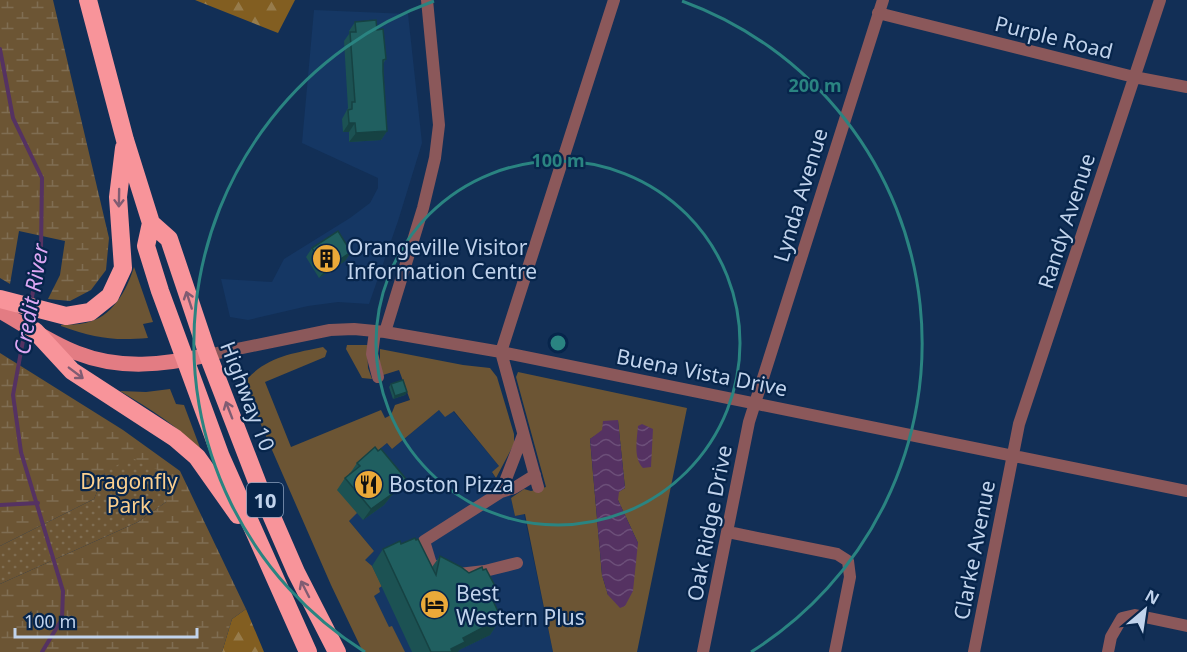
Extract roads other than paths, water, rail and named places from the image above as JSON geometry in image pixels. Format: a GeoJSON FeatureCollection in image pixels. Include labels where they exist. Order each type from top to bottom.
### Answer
{"type":"FeatureCollection","features":[{"type":"Feature","properties":{"kind":"highway","name":"Highway 10"},"geometry":{"type":"LineString","coordinates":[[87,0],[124,140],[151,223],[146,246],[160,291],[221,457],[308,652]]}},
{"type":"Feature","properties":{"kind":"highway"},"geometry":{"type":"LineString","coordinates":[[0,299],[18,312],[40,310],[66,316],[90,312],[110,297],[123,268],[118,197],[124,140]]}},
{"type":"Feature","properties":{"kind":"highway","name":"Highway 10"},"geometry":{"type":"LineString","coordinates":[[151,223],[169,238],[208,355],[259,487],[296,572],[337,652]]}},
{"type":"Feature","properties":{"kind":"highway"},"geometry":{"type":"LineString","coordinates":[[35,331],[72,371],[175,438],[197,457],[261,546]]}},
{"type":"Feature","properties":{"kind":"main road"},"geometry":{"type":"LineString","coordinates":[[0,311],[18,312],[35,331],[76,353],[103,361],[127,365],[156,364],[208,355]]}},
{"type":"Feature","properties":{"kind":"street"},"geometry":{"type":"LineString","coordinates":[[378,377],[372,354],[423,208],[435,158],[439,125],[427,0]]}},
{"type":"Feature","properties":{"kind":"street"},"geometry":{"type":"LineString","coordinates":[[538,487],[501,352],[614,0]]}},
{"type":"Feature","properties":{"kind":"street","name":"Lynda Avenue"},"geometry":{"type":"LineString","coordinates":[[755,403],[883,0]]}},
{"type":"Feature","properties":{"kind":"street","name":"Randy Avenue"},"geometry":{"type":"LineString","coordinates":[[1013,456],[1018,424],[1160,0]]}},
{"type":"Feature","properties":{"kind":"street","name":"Purple Road"},"geometry":{"type":"LineString","coordinates":[[878,13],[1134,77],[1187,87]]}},
{"type":"Feature","properties":{"kind":"street","name":"Buena Vista Drive"},"geometry":{"type":"LineString","coordinates":[[208,355],[330,330],[354,329],[380,332],[501,352],[1187,491]]}},
{"type":"Feature","properties":{"kind":"street","name":"Oak Ridge Drive"},"geometry":{"type":"LineString","coordinates":[[704,652],[749,422],[755,403]]}},
{"type":"Feature","properties":{"kind":"street"},"geometry":{"type":"LineString","coordinates":[[501,492],[523,435]]}},
{"type":"Feature","properties":{"kind":"street","name":"Clarke Avenue"},"geometry":{"type":"LineString","coordinates":[[974,652],[1013,456]]}},
{"type":"Feature","properties":{"kind":"street"},"geometry":{"type":"LineString","coordinates":[[517,563],[485,571],[450,575],[431,564],[424,541],[501,492],[514,488],[535,475]]}},
{"type":"Feature","properties":{"kind":"street"},"geometry":{"type":"LineString","coordinates":[[728,532],[837,554],[848,561],[850,577],[835,652]]}},
{"type":"Feature","properties":{"kind":"street"},"geometry":{"type":"LineString","coordinates":[[1108,652],[1111,637],[1122,618],[1135,615],[1187,626]]}},
{"type":"Feature","properties":{"kind":"water"},"geometry":{"type":"Polygon","coordinates":[[[618,420],[625,488],[619,492],[618,500],[638,543],[633,591],[625,606],[620,608],[608,595],[602,575],[590,439],[602,430],[603,421],[618,420]]]}},
{"type":"Feature","properties":{"kind":"water"},"geometry":{"type":"Polygon","coordinates":[[[642,424],[653,429],[651,467],[643,468],[636,448],[638,426],[642,424]]]}},
{"type":"Feature","properties":{"kind":"waterway","name":"Credit River"},"geometry":{"type":"LineString","coordinates":[[0,49],[13,118],[42,178],[41,250],[31,302]]}},
{"type":"Feature","properties":{"kind":"waterway","name":"Credit River"},"geometry":{"type":"LineString","coordinates":[[25,330],[13,395],[21,452],[63,591],[62,619],[42,652]]}},
{"type":"Feature","properties":{"kind":"waterway"},"geometry":{"type":"LineString","coordinates":[[0,505],[38,503]]}},
{"type":"Feature","properties":{"kind":"place","name":"Orangeville Visitor Information Centre"},"geometry":{"type":"Point","coordinates":[326,259]}},
{"type":"Feature","properties":{"kind":"place","name":"Boston Pizza"},"geometry":{"type":"Point","coordinates":[368,484]}},
{"type":"Feature","properties":{"kind":"place","name":"Best Western Plus"},"geometry":{"type":"Point","coordinates":[435,605]}},
{"type":"Feature","properties":{"kind":"park label","name":"Dragonfly Park"},"geometry":{"type":"Point","coordinates":[129,493]}}]}
